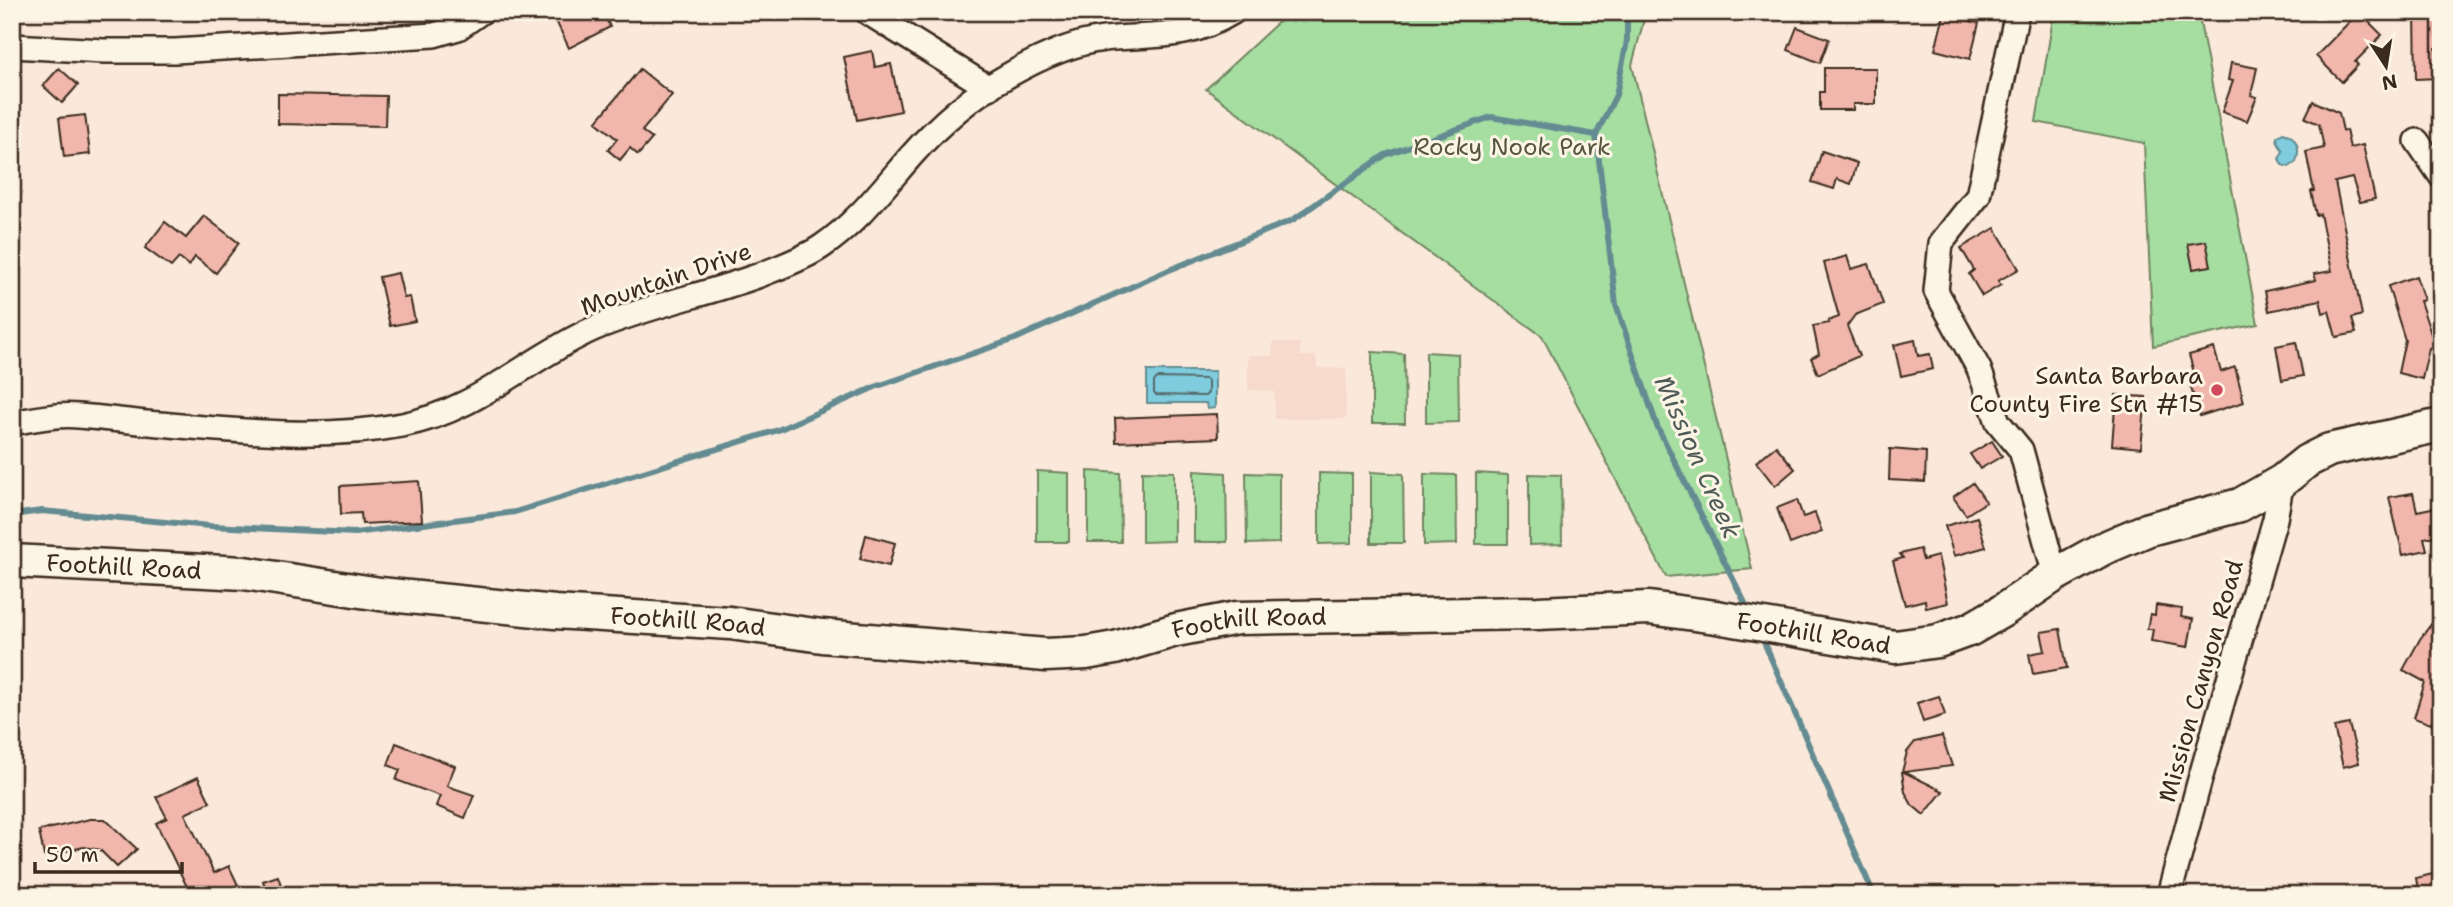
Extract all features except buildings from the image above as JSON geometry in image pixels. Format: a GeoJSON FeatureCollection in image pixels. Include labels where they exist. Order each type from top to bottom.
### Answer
{"type":"FeatureCollection","features":[{"type":"Feature","properties":{"kind":"main road","name":"Foothill Road"},"geometry":{"type":"LineString","coordinates":[[12,561],[244,572],[380,594],[555,612],[730,623],[822,636],[1046,655],[1115,648],[1176,630],[1237,618],[1367,617],[1649,608],[1895,648],[1938,641],[1971,629],[2055,575],[2102,549],[2149,528],[2241,505],[2282,481],[2306,461],[2329,450],[2440,428]]}},
{"type":"Feature","properties":{"kind":"street"},"geometry":{"type":"LineString","coordinates":[[12,46],[104,51],[175,51],[434,35],[458,29],[481,12]]}},
{"type":"Feature","properties":{"kind":"street"},"geometry":{"type":"LineString","coordinates":[[867,12],[989,88]]}},
{"type":"Feature","properties":{"kind":"street","name":"Mountain Drive"},"geometry":{"type":"LineString","coordinates":[[12,423],[48,416],[78,415],[196,428],[303,433],[350,432],[433,418],[467,404],[551,351],[590,330],[633,313],[743,281],[820,248],[865,209],[944,123],[989,88],[1037,61],[1100,39],[1190,33],[1233,12]]}},
{"type":"Feature","properties":{"kind":"street"},"geometry":{"type":"LineString","coordinates":[[2017,12],[1978,196],[1941,243],[1936,290],[1979,369],[1998,422],[2021,450],[2055,575]]}},
{"type":"Feature","properties":{"kind":"street"},"geometry":{"type":"LineString","coordinates":[[2417,141],[2441,176]]}},
{"type":"Feature","properties":{"kind":"street","name":"Mission Canyon Road"},"geometry":{"type":"LineString","coordinates":[[2169,895],[2275,519],[2282,481]]}},
{"type":"Feature","properties":{"kind":"shaded area"},"geometry":{"type":"Polygon","coordinates":[[[1273,342],[1300,343],[1300,356],[1316,356],[1317,368],[1346,368],[1346,419],[1275,419],[1274,391],[1248,390],[1248,355],[1272,356],[1273,342]]]}},
{"type":"Feature","properties":{"kind":"green space","name":"Rocky Nook Park"},"geometry":{"type":"Polygon","coordinates":[[[1289,12],[1646,12],[1632,65],[1752,569],[1666,577],[1542,336],[1206,89],[1289,12]]]}},
{"type":"Feature","properties":{"kind":"green space"},"geometry":{"type":"Polygon","coordinates":[[[2054,12],[2198,12],[2258,324],[2153,346],[2144,143],[2036,122],[2054,12]]]}},
{"type":"Feature","properties":{"kind":"green space"},"geometry":{"type":"Polygon","coordinates":[[[1372,352],[1404,354],[1405,423],[1372,423],[1372,352]]]}},
{"type":"Feature","properties":{"kind":"green space"},"geometry":{"type":"Polygon","coordinates":[[[1426,352],[1458,354],[1459,422],[1426,423],[1426,352]]]}},
{"type":"Feature","properties":{"kind":"green space"},"geometry":{"type":"Polygon","coordinates":[[[1037,471],[1069,473],[1069,542],[1037,542],[1037,471]]]}},
{"type":"Feature","properties":{"kind":"green space"},"geometry":{"type":"Polygon","coordinates":[[[1088,471],[1120,473],[1121,542],[1088,542],[1088,471]]]}},
{"type":"Feature","properties":{"kind":"green space"},"geometry":{"type":"Polygon","coordinates":[[[1142,471],[1174,472],[1174,541],[1142,542],[1142,471]]]}},
{"type":"Feature","properties":{"kind":"green space"},"geometry":{"type":"Polygon","coordinates":[[[1194,471],[1226,473],[1227,542],[1194,542],[1194,471]]]}},
{"type":"Feature","properties":{"kind":"green space"},"geometry":{"type":"Polygon","coordinates":[[[1371,472],[1403,474],[1404,543],[1371,543],[1371,472]]]}},
{"type":"Feature","properties":{"kind":"green space"},"geometry":{"type":"Polygon","coordinates":[[[1246,473],[1279,474],[1279,543],[1247,544],[1246,473]]]}},
{"type":"Feature","properties":{"kind":"green space"},"geometry":{"type":"Polygon","coordinates":[[[1319,473],[1352,474],[1352,543],[1319,544],[1319,473]]]}},
{"type":"Feature","properties":{"kind":"green space"},"geometry":{"type":"Polygon","coordinates":[[[1476,473],[1508,475],[1508,544],[1476,544],[1476,473]]]}},
{"type":"Feature","properties":{"kind":"green space"},"geometry":{"type":"Polygon","coordinates":[[[1424,474],[1456,475],[1457,544],[1424,545],[1424,474]]]}},
{"type":"Feature","properties":{"kind":"green space"},"geometry":{"type":"Polygon","coordinates":[[[1529,474],[1561,475],[1562,544],[1529,545],[1529,474]]]}},
{"type":"Feature","properties":{"kind":"water"},"geometry":{"type":"Polygon","coordinates":[[[2283,133],[2295,140],[2298,148],[2296,162],[2289,167],[2282,165],[2279,159],[2283,151],[2277,137],[2283,133]]]}},
{"type":"Feature","properties":{"kind":"water"},"geometry":{"type":"Polygon","coordinates":[[[1147,371],[1215,371],[1215,408],[1207,409],[1206,403],[1147,403],[1147,371]]]}},
{"type":"Feature","properties":{"kind":"waterway","name":"Mission Creek"},"geometry":{"type":"LineString","coordinates":[[1627,12],[1627,41],[1616,95],[1596,135],[1616,305],[1657,426],[1749,611]]}},
{"type":"Feature","properties":{"kind":"waterway"},"geometry":{"type":"LineString","coordinates":[[12,515],[42,511],[210,526],[355,533],[515,512],[778,430],[875,387],[1015,339],[1169,270],[1293,220],[1385,155],[1491,117],[1596,135]]}},
{"type":"Feature","properties":{"kind":"waterway","name":"Mission Creek"},"geometry":{"type":"LineString","coordinates":[[1760,633],[1874,895]]}},
{"type":"Feature","properties":{"kind":"place","name":"Santa Barbara County Fire Stn #15"},"geometry":{"type":"Point","coordinates":[2217,390]}}]}
